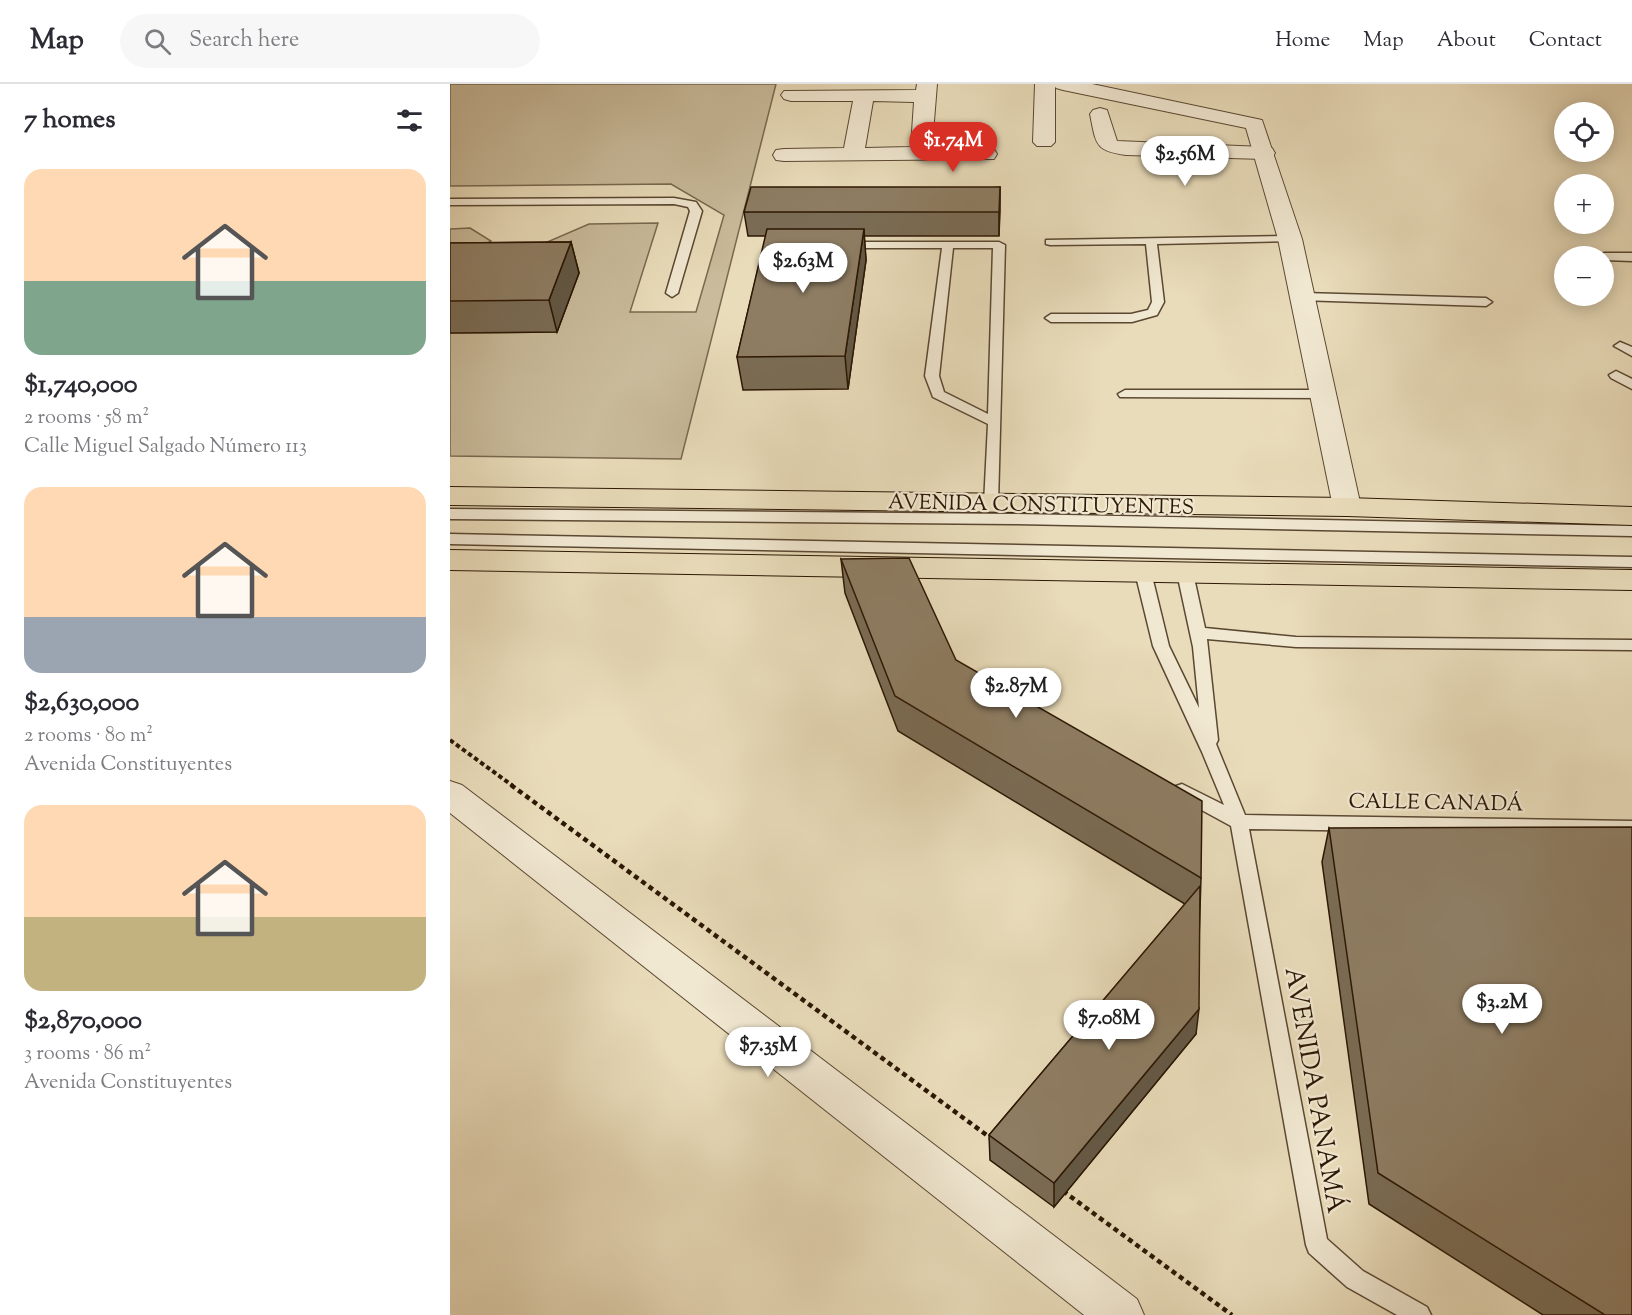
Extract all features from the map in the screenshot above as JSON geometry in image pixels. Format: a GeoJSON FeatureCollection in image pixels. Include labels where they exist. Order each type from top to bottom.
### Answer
{"type":"FeatureCollection","features":[{"type":"Feature","properties":{"kind":"main road","name":"AVENIDA CONSTITUYENTES"},"geometry":{"type":"LineString","coordinates":[[450,496],[1347,507],[1632,516]]}},
{"type":"Feature","properties":{"kind":"main road"},"geometry":{"type":"LineString","coordinates":[[450,560],[1632,580]]}},
{"type":"Feature","properties":{"kind":"street"},"geometry":{"type":"LineString","coordinates":[[1044,142],[1045,84]]}},
{"type":"Feature","properties":{"kind":"street"},"geometry":{"type":"LineString","coordinates":[[1063,84],[1255,124],[1290,239],[1347,507]]}},
{"type":"Feature","properties":{"kind":"street"},"geometry":{"type":"LineString","coordinates":[[790,95],[864,95],[926,90],[921,152]]}},
{"type":"Feature","properties":{"kind":"street"},"geometry":{"type":"LineString","coordinates":[[853,154],[864,95]]}},
{"type":"Feature","properties":{"kind":"street"},"geometry":{"type":"LineString","coordinates":[[1100,114],[1106,142],[1111,147],[1267,160]]}},
{"type":"Feature","properties":{"kind":"street"},"geometry":{"type":"LineString","coordinates":[[784,155],[898,155],[921,152],[986,154]]}},
{"type":"Feature","properties":{"kind":"street"},"geometry":{"type":"LineString","coordinates":[[1101,168],[1267,160]]}},
{"type":"Feature","properties":{"kind":"street"},"geometry":{"type":"LineString","coordinates":[[450,794],[1121,1315]]}},
{"type":"Feature","properties":{"kind":"lane"},"geometry":{"type":"LineString","coordinates":[[450,202],[674,201],[692,204],[696,211],[672,293]]}},
{"type":"Feature","properties":{"kind":"lane"},"geometry":{"type":"LineString","coordinates":[[1050,242],[1290,239]]}},
{"type":"Feature","properties":{"kind":"lane"},"geometry":{"type":"LineString","coordinates":[[1051,318],[1132,318],[1153,312],[1158,302],[1151,240]]}},
{"type":"Feature","properties":{"kind":"lane"},"geometry":{"type":"LineString","coordinates":[[835,245],[999,245],[991,504]]}},
{"type":"Feature","properties":{"kind":"lane"},"geometry":{"type":"LineString","coordinates":[[948,245],[932,376],[938,394],[995,422]]}},
{"type":"Feature","properties":{"kind":"lane"},"geometry":{"type":"LineString","coordinates":[[1614,257],[1632,257]]}},
{"type":"Feature","properties":{"kind":"lane"},"geometry":{"type":"LineString","coordinates":[[1303,297],[1486,302]]}},
{"type":"Feature","properties":{"kind":"lane"},"geometry":{"type":"LineString","coordinates":[[1616,375],[1632,385]]}},
{"type":"Feature","properties":{"kind":"lane"},"geometry":{"type":"LineString","coordinates":[[1125,394],[1324,394]]}},
{"type":"Feature","properties":{"kind":"lane"},"geometry":{"type":"LineString","coordinates":[[450,514],[1025,519],[1632,531]]}},
{"type":"Feature","properties":{"kind":"lane"},"geometry":{"type":"LineString","coordinates":[[450,539],[1632,562]]}},
{"type":"Feature","properties":{"kind":"lane"},"geometry":{"type":"LineString","coordinates":[[1143,572],[1161,646],[1211,752]]}},
{"type":"Feature","properties":{"kind":"lane"},"geometry":{"type":"LineString","coordinates":[[1185,573],[1198,633],[1211,752]]}},
{"type":"Feature","properties":{"kind":"lane"},"geometry":{"type":"LineString","coordinates":[[1198,633],[1296,642],[1632,645]]}},
{"type":"Feature","properties":{"kind":"lane","name":"AVENIDA PANAMÁ"},"geometry":{"type":"LineString","coordinates":[[1211,752],[1239,822],[1317,1245],[1355,1279],[1419,1315]]}},
{"type":"Feature","properties":{"kind":"lane"},"geometry":{"type":"LineString","coordinates":[[1167,782],[1239,822]]}},
{"type":"Feature","properties":{"kind":"lane","name":"CALLE CANADÁ"},"geometry":{"type":"LineString","coordinates":[[1239,822],[1632,828]]}},
{"type":"Feature","properties":{"kind":"path"},"geometry":{"type":"LineString","coordinates":[[450,740],[994,1141]]}},
{"type":"Feature","properties":{"kind":"path"},"geometry":{"type":"LineString","coordinates":[[1060,1190],[1232,1315]]}},
{"type":"Feature","properties":{"kind":"shaded area"},"geometry":{"type":"Polygon","coordinates":[[[450,84],[776,84],[681,459],[450,456],[450,333],[557,332],[517,255],[589,224],[658,223],[630,312],[696,312],[724,215],[671,184],[450,186],[450,84]]]}},
{"type":"Feature","properties":{"kind":"shaded area"},"geometry":{"type":"Polygon","coordinates":[[[470,228],[491,241],[450,275],[450,229],[470,228]]]}},
{"type":"Feature","properties":{"kind":"building"},"geometry":{"type":"Polygon","coordinates":[[[751,187],[1000,187],[999,212],[744,212],[751,187]]]}},
{"type":"Feature","properties":{"kind":"building"},"geometry":{"type":"Polygon","coordinates":[[[767,229],[864,229],[845,356],[737,357],[767,229]]]}},
{"type":"Feature","properties":{"kind":"building"},"geometry":{"type":"Polygon","coordinates":[[[571,242],[549,300],[450,301],[450,243],[571,242]]]}},
{"type":"Feature","properties":{"kind":"building"},"geometry":{"type":"Polygon","coordinates":[[[909,558],[956,660],[1202,801],[1201,878],[895,696],[841,559],[909,558]]]}},
{"type":"Feature","properties":{"kind":"building"},"geometry":{"type":"Polygon","coordinates":[[[1632,827],[1632,1315],[1605,1315],[1378,1173],[1329,828],[1632,827]]]}},
{"type":"Feature","properties":{"kind":"building"},"geometry":{"type":"Polygon","coordinates":[[[1200,886],[1199,1009],[1054,1183],[989,1135],[1200,886]]]}}]}
